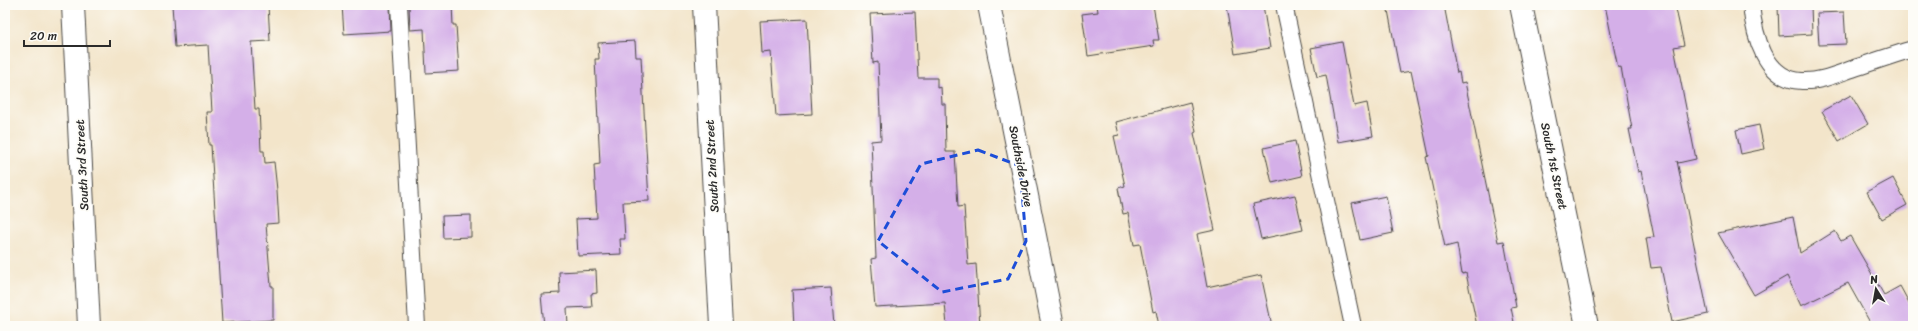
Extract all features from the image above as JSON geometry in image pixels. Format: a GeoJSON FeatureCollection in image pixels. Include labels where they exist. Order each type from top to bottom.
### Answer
{"type":"FeatureCollection","features":[{"type":"Feature","properties":{"kind":"street","name":"South 3rd Street"},"geometry":{"type":"LineString","coordinates":[[73,5],[89,326]]}},
{"type":"Feature","properties":{"kind":"street","name":"South 2nd Street"},"geometry":{"type":"LineString","coordinates":[[704,5],[721,326]]}},
{"type":"Feature","properties":{"kind":"street","name":"Southside Drive"},"geometry":{"type":"LineString","coordinates":[[989,5],[1053,326]]}},
{"type":"Feature","properties":{"kind":"street","name":"South 1st Street"},"geometry":{"type":"LineString","coordinates":[[1521,5],[1587,326]]}},
{"type":"Feature","properties":{"kind":"lane"},"geometry":{"type":"LineString","coordinates":[[399,5],[417,326]]}},
{"type":"Feature","properties":{"kind":"lane"},"geometry":{"type":"LineString","coordinates":[[1284,5],[1353,326]]}},
{"type":"Feature","properties":{"kind":"lane"},"geometry":{"type":"LineString","coordinates":[[1751,5],[1753,25],[1762,53],[1781,75],[1802,81],[1826,77],[1913,49]]}},
{"type":"Feature","properties":{"kind":"highlighted area"},"geometry":{"type":"Polygon","coordinates":[[[978,150],[1020,166],[1026,241],[1008,279],[942,292],[878,241],[921,164],[978,150]]]}},
{"type":"Feature","properties":{"kind":"building"},"geometry":{"type":"Polygon","coordinates":[[[172,5],[268,5],[270,41],[251,42],[255,109],[259,109],[261,151],[264,151],[265,163],[274,162],[277,190],[279,223],[266,224],[271,286],[273,286],[273,320],[222,323],[211,145],[209,145],[207,112],[212,112],[208,45],[175,47],[172,5]]]}},
{"type":"Feature","properties":{"kind":"building"},"geometry":{"type":"Polygon","coordinates":[[[342,5],[390,5],[391,31],[344,34],[342,5]]]}},
{"type":"Feature","properties":{"kind":"building"},"geometry":{"type":"Polygon","coordinates":[[[409,5],[452,5],[453,25],[456,25],[459,71],[426,73],[424,29],[410,30],[409,5]]]}},
{"type":"Feature","properties":{"kind":"building"},"geometry":{"type":"Polygon","coordinates":[[[1097,5],[1153,5],[1159,40],[1153,40],[1154,46],[1088,56],[1082,14],[1098,12],[1097,5]]]}},
{"type":"Feature","properties":{"kind":"building"},"geometry":{"type":"Polygon","coordinates":[[[1227,5],[1263,5],[1270,48],[1235,54],[1227,5]]]}},
{"type":"Feature","properties":{"kind":"building"},"geometry":{"type":"Polygon","coordinates":[[[1387,5],[1444,5],[1457,73],[1459,72],[1461,83],[1465,82],[1498,242],[1504,241],[1516,307],[1511,308],[1514,322],[1494,326],[1477,326],[1466,273],[1462,274],[1457,244],[1445,247],[1426,157],[1429,156],[1411,71],[1400,73],[1387,5]]]}},
{"type":"Feature","properties":{"kind":"building"},"geometry":{"type":"Polygon","coordinates":[[[1605,5],[1675,5],[1684,45],[1674,47],[1696,159],[1678,163],[1677,161],[1708,314],[1672,322],[1661,267],[1651,268],[1646,238],[1654,237],[1641,171],[1638,172],[1629,129],[1632,129],[1621,67],[1618,68],[1605,5]]]}},
{"type":"Feature","properties":{"kind":"building"},"geometry":{"type":"Polygon","coordinates":[[[1778,5],[1811,5],[1812,34],[1779,36],[1778,5]]]}},
{"type":"Feature","properties":{"kind":"building"},"geometry":{"type":"Polygon","coordinates":[[[915,12],[918,78],[937,78],[937,88],[941,87],[942,104],[945,104],[946,152],[955,152],[958,207],[964,206],[968,265],[976,264],[980,326],[947,326],[945,303],[875,307],[871,259],[876,258],[871,141],[881,140],[878,62],[873,63],[870,14],[915,12]]]}},
{"type":"Feature","properties":{"kind":"building"},"geometry":{"type":"Polygon","coordinates":[[[1844,12],[1846,44],[1819,45],[1817,13],[1844,12]]]}},
{"type":"Feature","properties":{"kind":"building"},"geometry":{"type":"Polygon","coordinates":[[[807,19],[812,114],[776,116],[771,52],[762,53],[760,21],[807,19]]]}},
{"type":"Feature","properties":{"kind":"building"},"geometry":{"type":"Polygon","coordinates":[[[635,41],[636,57],[641,57],[649,201],[623,202],[625,239],[620,239],[621,254],[578,256],[576,219],[597,218],[594,165],[600,164],[595,59],[599,59],[598,43],[635,41]]]}},
{"type":"Feature","properties":{"kind":"building"},"geometry":{"type":"Polygon","coordinates":[[[1342,42],[1354,106],[1367,103],[1373,136],[1338,142],[1326,75],[1317,77],[1311,48],[1342,42]]]}},
{"type":"Feature","properties":{"kind":"building"},"geometry":{"type":"Polygon","coordinates":[[[1851,95],[1868,124],[1839,141],[1822,111],[1851,95]]]}},
{"type":"Feature","properties":{"kind":"building"},"geometry":{"type":"Polygon","coordinates":[[[1190,102],[1196,132],[1194,133],[1215,230],[1197,234],[1207,287],[1261,275],[1272,326],[1159,326],[1156,311],[1153,312],[1140,244],[1134,245],[1128,213],[1123,214],[1118,188],[1125,186],[1114,136],[1119,135],[1116,122],[1190,102]]]}},
{"type":"Feature","properties":{"kind":"building"},"geometry":{"type":"Polygon","coordinates":[[[1759,125],[1764,149],[1741,154],[1736,130],[1759,125]]]}},
{"type":"Feature","properties":{"kind":"building"},"geometry":{"type":"Polygon","coordinates":[[[1295,141],[1302,176],[1272,183],[1264,148],[1295,141]]]}},
{"type":"Feature","properties":{"kind":"building"},"geometry":{"type":"Polygon","coordinates":[[[1893,178],[1907,205],[1882,219],[1867,192],[1893,178]]]}},
{"type":"Feature","properties":{"kind":"building"},"geometry":{"type":"Polygon","coordinates":[[[1295,195],[1303,230],[1261,239],[1253,204],[1295,195]]]}},
{"type":"Feature","properties":{"kind":"building"},"geometry":{"type":"Polygon","coordinates":[[[1386,196],[1393,233],[1360,240],[1352,203],[1386,196]]]}},
{"type":"Feature","properties":{"kind":"building"},"geometry":{"type":"Polygon","coordinates":[[[471,215],[471,237],[443,238],[442,216],[471,215]]]}},
{"type":"Feature","properties":{"kind":"building"},"geometry":{"type":"Polygon","coordinates":[[[1793,217],[1800,253],[1835,231],[1841,241],[1850,236],[1884,295],[1900,286],[1913,310],[1913,326],[1872,326],[1848,283],[1801,306],[1787,276],[1754,295],[1718,233],[1793,217]]]}},
{"type":"Feature","properties":{"kind":"building"},"geometry":{"type":"Polygon","coordinates":[[[596,270],[597,293],[591,294],[592,307],[567,308],[568,326],[544,326],[541,294],[560,293],[559,272],[596,270]]]}},
{"type":"Feature","properties":{"kind":"building"},"geometry":{"type":"Polygon","coordinates":[[[831,288],[834,326],[794,326],[792,290],[831,288]]]}}]}
